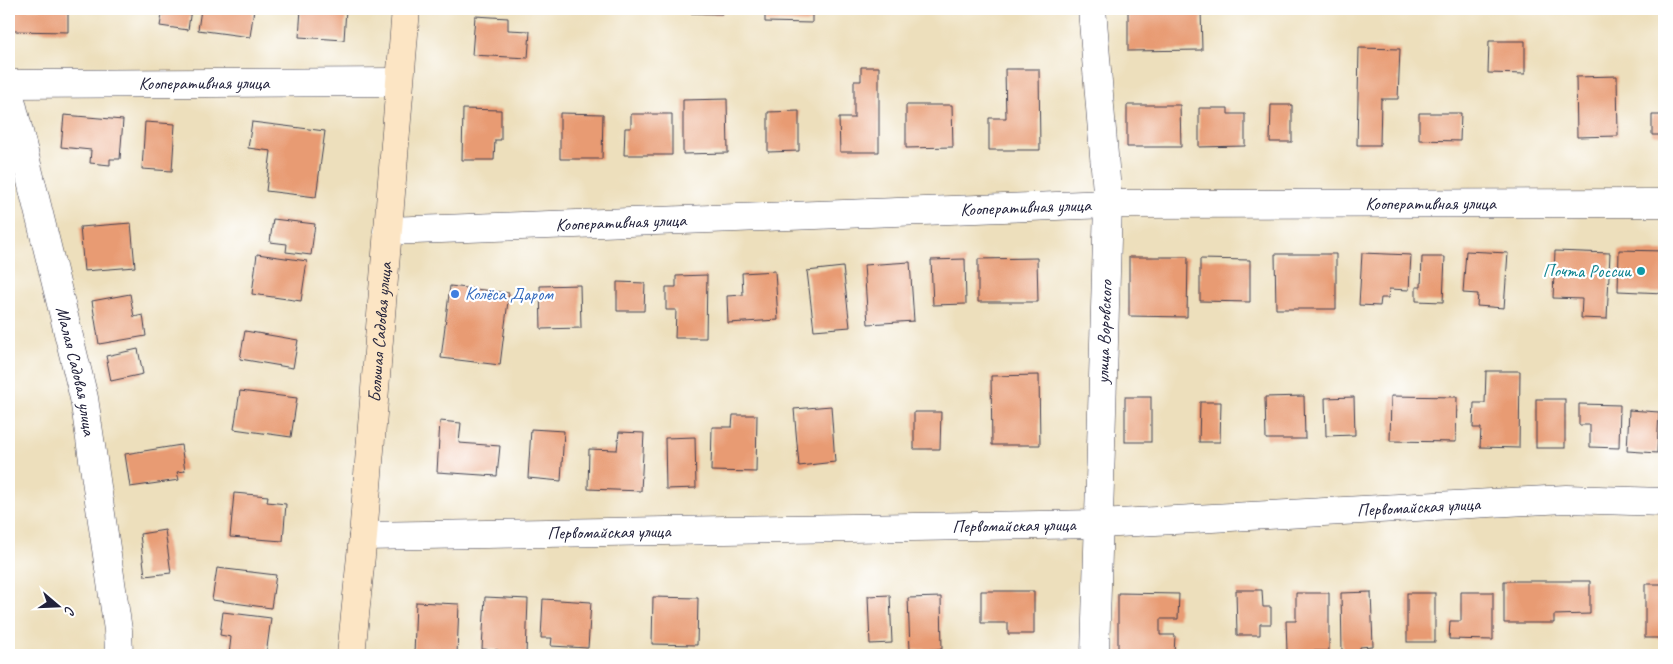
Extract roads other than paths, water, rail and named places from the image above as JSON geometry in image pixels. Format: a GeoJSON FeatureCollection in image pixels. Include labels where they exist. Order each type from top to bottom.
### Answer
{"type":"FeatureCollection","features":[{"type":"Feature","properties":{"kind":"main road","name":"Большая Садовая улица"},"geometry":{"type":"LineString","coordinates":[[351,655],[363,536],[406,9]]}},
{"type":"Feature","properties":{"kind":"street","name":"улица Воровского"},"geometry":{"type":"LineString","coordinates":[[1092,9],[1108,204],[1095,655]]}},
{"type":"Feature","properties":{"kind":"street","name":"Кооперативная улица"},"geometry":{"type":"LineString","coordinates":[[9,84],[399,82]]}},
{"type":"Feature","properties":{"kind":"street","name":"Малая Садовая улица"},"geometry":{"type":"LineString","coordinates":[[9,91],[84,398],[118,630],[118,655]]}},
{"type":"Feature","properties":{"kind":"street","name":"Кооперативная улица"},"geometry":{"type":"LineString","coordinates":[[387,231],[1108,204],[1664,203]]}},
{"type":"Feature","properties":{"kind":"street","name":"Первомайская улица"},"geometry":{"type":"LineString","coordinates":[[363,536],[1099,524],[1566,499],[1664,502]]}},
{"type":"Feature","properties":{"kind":"place","name":"Почта России"},"geometry":{"type":"Point","coordinates":[1641,271]}},
{"type":"Feature","properties":{"kind":"place","name":"Колёса Даром"},"geometry":{"type":"Point","coordinates":[455,294]}}]}
